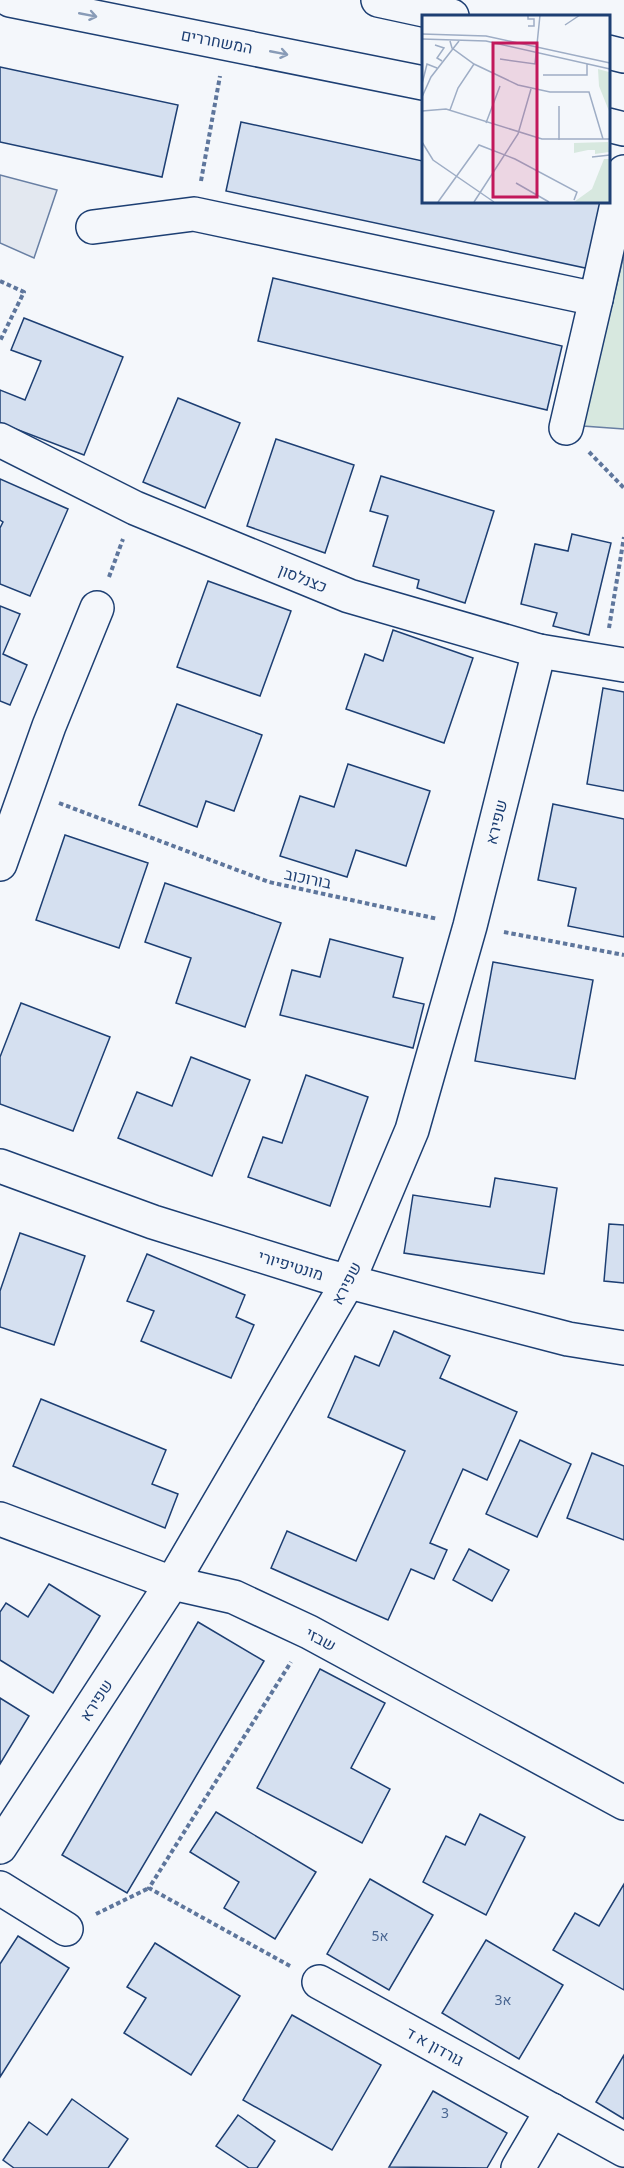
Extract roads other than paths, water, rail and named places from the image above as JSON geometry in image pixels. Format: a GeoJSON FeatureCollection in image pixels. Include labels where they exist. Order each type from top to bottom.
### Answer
{"type":"FeatureCollection","features":[{"type":"Feature","properties":{"kind":"street","name":"המשחררים"},"geometry":{"type":"LineString","coordinates":[[10,0],[422,83]]}},
{"type":"Feature","properties":{"kind":"street"},"geometry":{"type":"LineString","coordinates":[[378,0],[447,15]]}},
{"type":"Feature","properties":{"kind":"street"},"geometry":{"type":"LineString","coordinates":[[609,52],[624,56]]}},
{"type":"Feature","properties":{"kind":"street"},"geometry":{"type":"LineString","coordinates":[[609,125],[624,129]]}},
{"type":"Feature","properties":{"kind":"street"},"geometry":{"type":"LineString","coordinates":[[566,428],[624,172]]}},
{"type":"Feature","properties":{"kind":"street"},"geometry":{"type":"LineString","coordinates":[[93,227],[194,214],[596,299]]}},
{"type":"Feature","properties":{"kind":"street","name":"כצנלסון"},"geometry":{"type":"LineString","coordinates":[[0,440],[135,508],[349,597],[539,651],[614,663]]}},
{"type":"Feature","properties":{"kind":"street"},"geometry":{"type":"LineString","coordinates":[[0,864],[49,726],[97,608]]}},
{"type":"Feature","properties":{"kind":"street","name":"שפירא"},"geometry":{"type":"LineString","coordinates":[[0,1848],[172,1583],[348,1282],[412,1130],[470,926],[539,651]]}},
{"type":"Feature","properties":{"kind":"street","name":"מונטיפיורי"},"geometry":{"type":"LineString","coordinates":[[0,1166],[153,1222],[348,1282],[568,1339],[624,1348]]}},
{"type":"Feature","properties":{"kind":"street","name":"שבזי"},"geometry":{"type":"LineString","coordinates":[[0,1519],[172,1583],[234,1597],[309,1632],[624,1803]]}},
{"type":"Feature","properties":{"kind":"street"},"geometry":{"type":"LineString","coordinates":[[0,1888],[66,1929]]}},
{"type":"Feature","properties":{"kind":"street","name":"גורדון א ד"},"geometry":{"type":"LineString","coordinates":[[319,1982],[624,2150]]}},
{"type":"Feature","properties":{"kind":"street"},"geometry":{"type":"LineString","coordinates":[[518,2168],[552,2110]]}}]}
